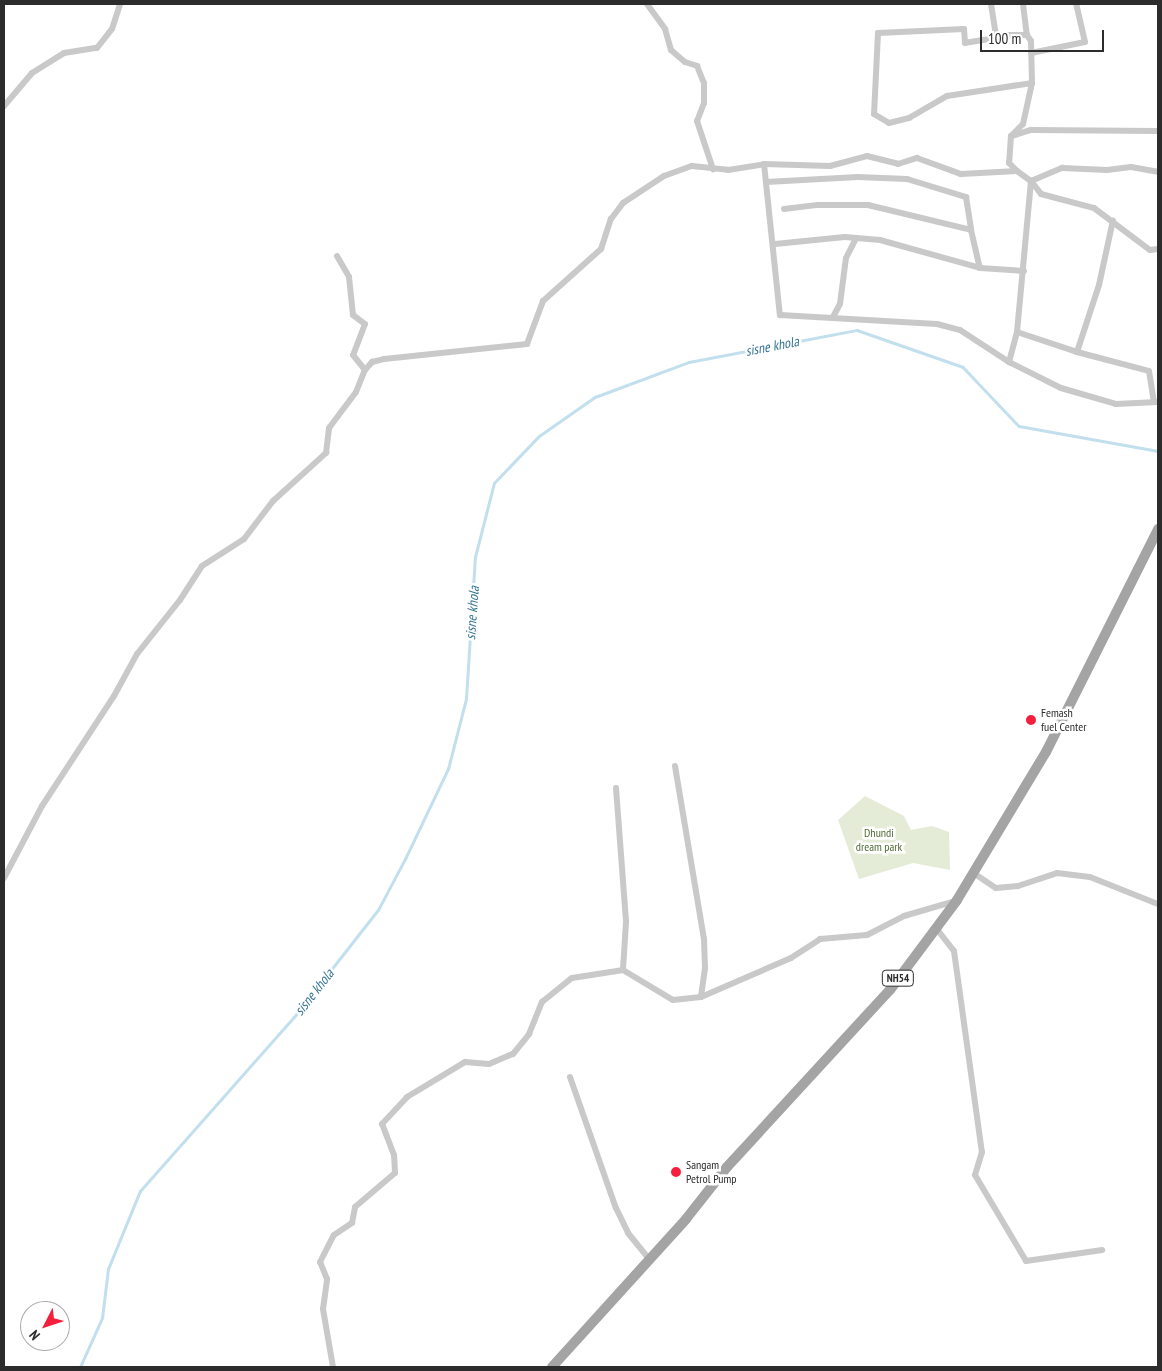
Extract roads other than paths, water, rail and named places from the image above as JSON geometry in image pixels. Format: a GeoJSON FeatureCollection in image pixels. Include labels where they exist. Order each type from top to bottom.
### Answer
{"type":"FeatureCollection","features":[{"type":"Feature","properties":{"kind":"main road","name":"NH54"},"geometry":{"type":"LineString","coordinates":[[552,1367],[727,1167],[890,990],[957,900],[975,874],[1046,752],[1158,529]]}},
{"type":"Feature","properties":{"kind":"street"},"geometry":{"type":"LineString","coordinates":[[4,106],[32,73],[64,53],[97,48],[112,29],[120,4]]}},
{"type":"Feature","properties":{"kind":"street"},"geometry":{"type":"LineString","coordinates":[[647,4],[665,29],[671,50],[685,62],[697,66],[704,83],[704,103],[697,121],[713,169]]}},
{"type":"Feature","properties":{"kind":"street"},"geometry":{"type":"LineString","coordinates":[[991,4],[996,35],[1002,37]]}},
{"type":"Feature","properties":{"kind":"street"},"geometry":{"type":"LineString","coordinates":[[1023,4],[1031,53],[1032,83],[1023,124],[1011,136],[1009,163],[1031,182],[1041,194],[1094,208],[1113,220],[1150,250],[1158,249]]}},
{"type":"Feature","properties":{"kind":"street"},"geometry":{"type":"LineString","coordinates":[[1031,53],[1085,42],[1076,4]]}},
{"type":"Feature","properties":{"kind":"street"},"geometry":{"type":"LineString","coordinates":[[1027,35],[965,43],[964,29],[878,33],[874,114],[889,123],[909,118],[947,96],[1032,83]]}},
{"type":"Feature","properties":{"kind":"street"},"geometry":{"type":"LineString","coordinates":[[1011,136],[1031,130],[1158,131]]}},
{"type":"Feature","properties":{"kind":"street"},"geometry":{"type":"LineString","coordinates":[[4,878],[42,806],[114,696],[137,654],[180,600],[202,566],[244,539],[273,500],[326,453],[329,428],[356,392],[365,370],[372,362],[384,359],[527,344],[543,301],[602,249],[611,219],[624,203],[677,169],[692,166],[728,170],[764,164],[830,166],[866,156],[898,164],[917,158],[960,174],[1017,171]]}},
{"type":"Feature","properties":{"kind":"street"},"geometry":{"type":"LineString","coordinates":[[764,164],[775,244],[780,315],[936,324],[960,330],[1009,362],[1061,388],[1116,404],[1156,402],[1149,371],[1076,352],[1017,332]]}},
{"type":"Feature","properties":{"kind":"street"},"geometry":{"type":"LineString","coordinates":[[1031,182],[1062,168],[1107,170],[1131,167],[1158,172]]}},
{"type":"Feature","properties":{"kind":"street"},"geometry":{"type":"LineString","coordinates":[[766,182],[858,177],[907,179],[966,197],[980,268]]}},
{"type":"Feature","properties":{"kind":"street"},"geometry":{"type":"LineString","coordinates":[[1009,362],[1017,332],[1031,182]]}},
{"type":"Feature","properties":{"kind":"street"},"geometry":{"type":"LineString","coordinates":[[784,210],[818,205],[868,205],[971,230]]}},
{"type":"Feature","properties":{"kind":"street"},"geometry":{"type":"LineString","coordinates":[[1076,352],[1099,285],[1113,220]]}},
{"type":"Feature","properties":{"kind":"street"},"geometry":{"type":"LineString","coordinates":[[775,244],[856,238],[880,240],[980,268],[1024,271]]}},
{"type":"Feature","properties":{"kind":"street"},"geometry":{"type":"LineString","coordinates":[[833,318],[840,304],[846,258],[856,238]]}},
{"type":"Feature","properties":{"kind":"street"},"geometry":{"type":"LineString","coordinates":[[337,256],[349,277],[353,315],[365,324],[353,355],[365,370]]}},
{"type":"Feature","properties":{"kind":"street"},"geometry":{"type":"LineString","coordinates":[[675,766],[704,939],[705,968],[701,996]]}},
{"type":"Feature","properties":{"kind":"street"},"geometry":{"type":"LineString","coordinates":[[616,788],[626,922],[624,970]]}},
{"type":"Feature","properties":{"kind":"street"},"geometry":{"type":"LineString","coordinates":[[975,874],[996,888],[1018,886],[1057,873],[1090,877],[1158,904]]}},
{"type":"Feature","properties":{"kind":"street"},"geometry":{"type":"LineString","coordinates":[[333,1367],[323,1309],[326,1279],[320,1262],[334,1235],[352,1223],[355,1207],[395,1173],[394,1155],[382,1124],[407,1097],[465,1062],[489,1064],[513,1054],[529,1034],[542,1002],[572,978],[624,970],[673,1000],[701,996],[791,958],[820,939],[867,935],[904,916],[957,900]]}},
{"type":"Feature","properties":{"kind":"street"},"geometry":{"type":"LineString","coordinates":[[936,928],[954,950],[982,1152],[975,1175],[1026,1261],[1102,1250]]}},
{"type":"Feature","properties":{"kind":"street"},"geometry":{"type":"LineString","coordinates":[[570,1077],[616,1208],[628,1234],[649,1258]]}},
{"type":"Feature","properties":{"kind":"waterway","name":"sisne khola"},"geometry":{"type":"LineString","coordinates":[[80,1367],[102,1318],[108,1269],[140,1191],[294,1017],[378,910],[405,859],[448,769],[466,699],[475,557],[494,483],[539,436],[595,397],[689,362],[857,330],[963,367],[1019,426],[1158,451]]}},
{"type":"Feature","properties":{"kind":"place","name":"Femash fuel Center"},"geometry":{"type":"Point","coordinates":[1031,720]}},
{"type":"Feature","properties":{"kind":"place","name":"Sangam Petrol Pump"},"geometry":{"type":"Point","coordinates":[676,1172]}},
{"type":"Feature","properties":{"kind":"park label","name":"Dhundi dream park"},"geometry":{"type":"Point","coordinates":[879,840]}}]}
